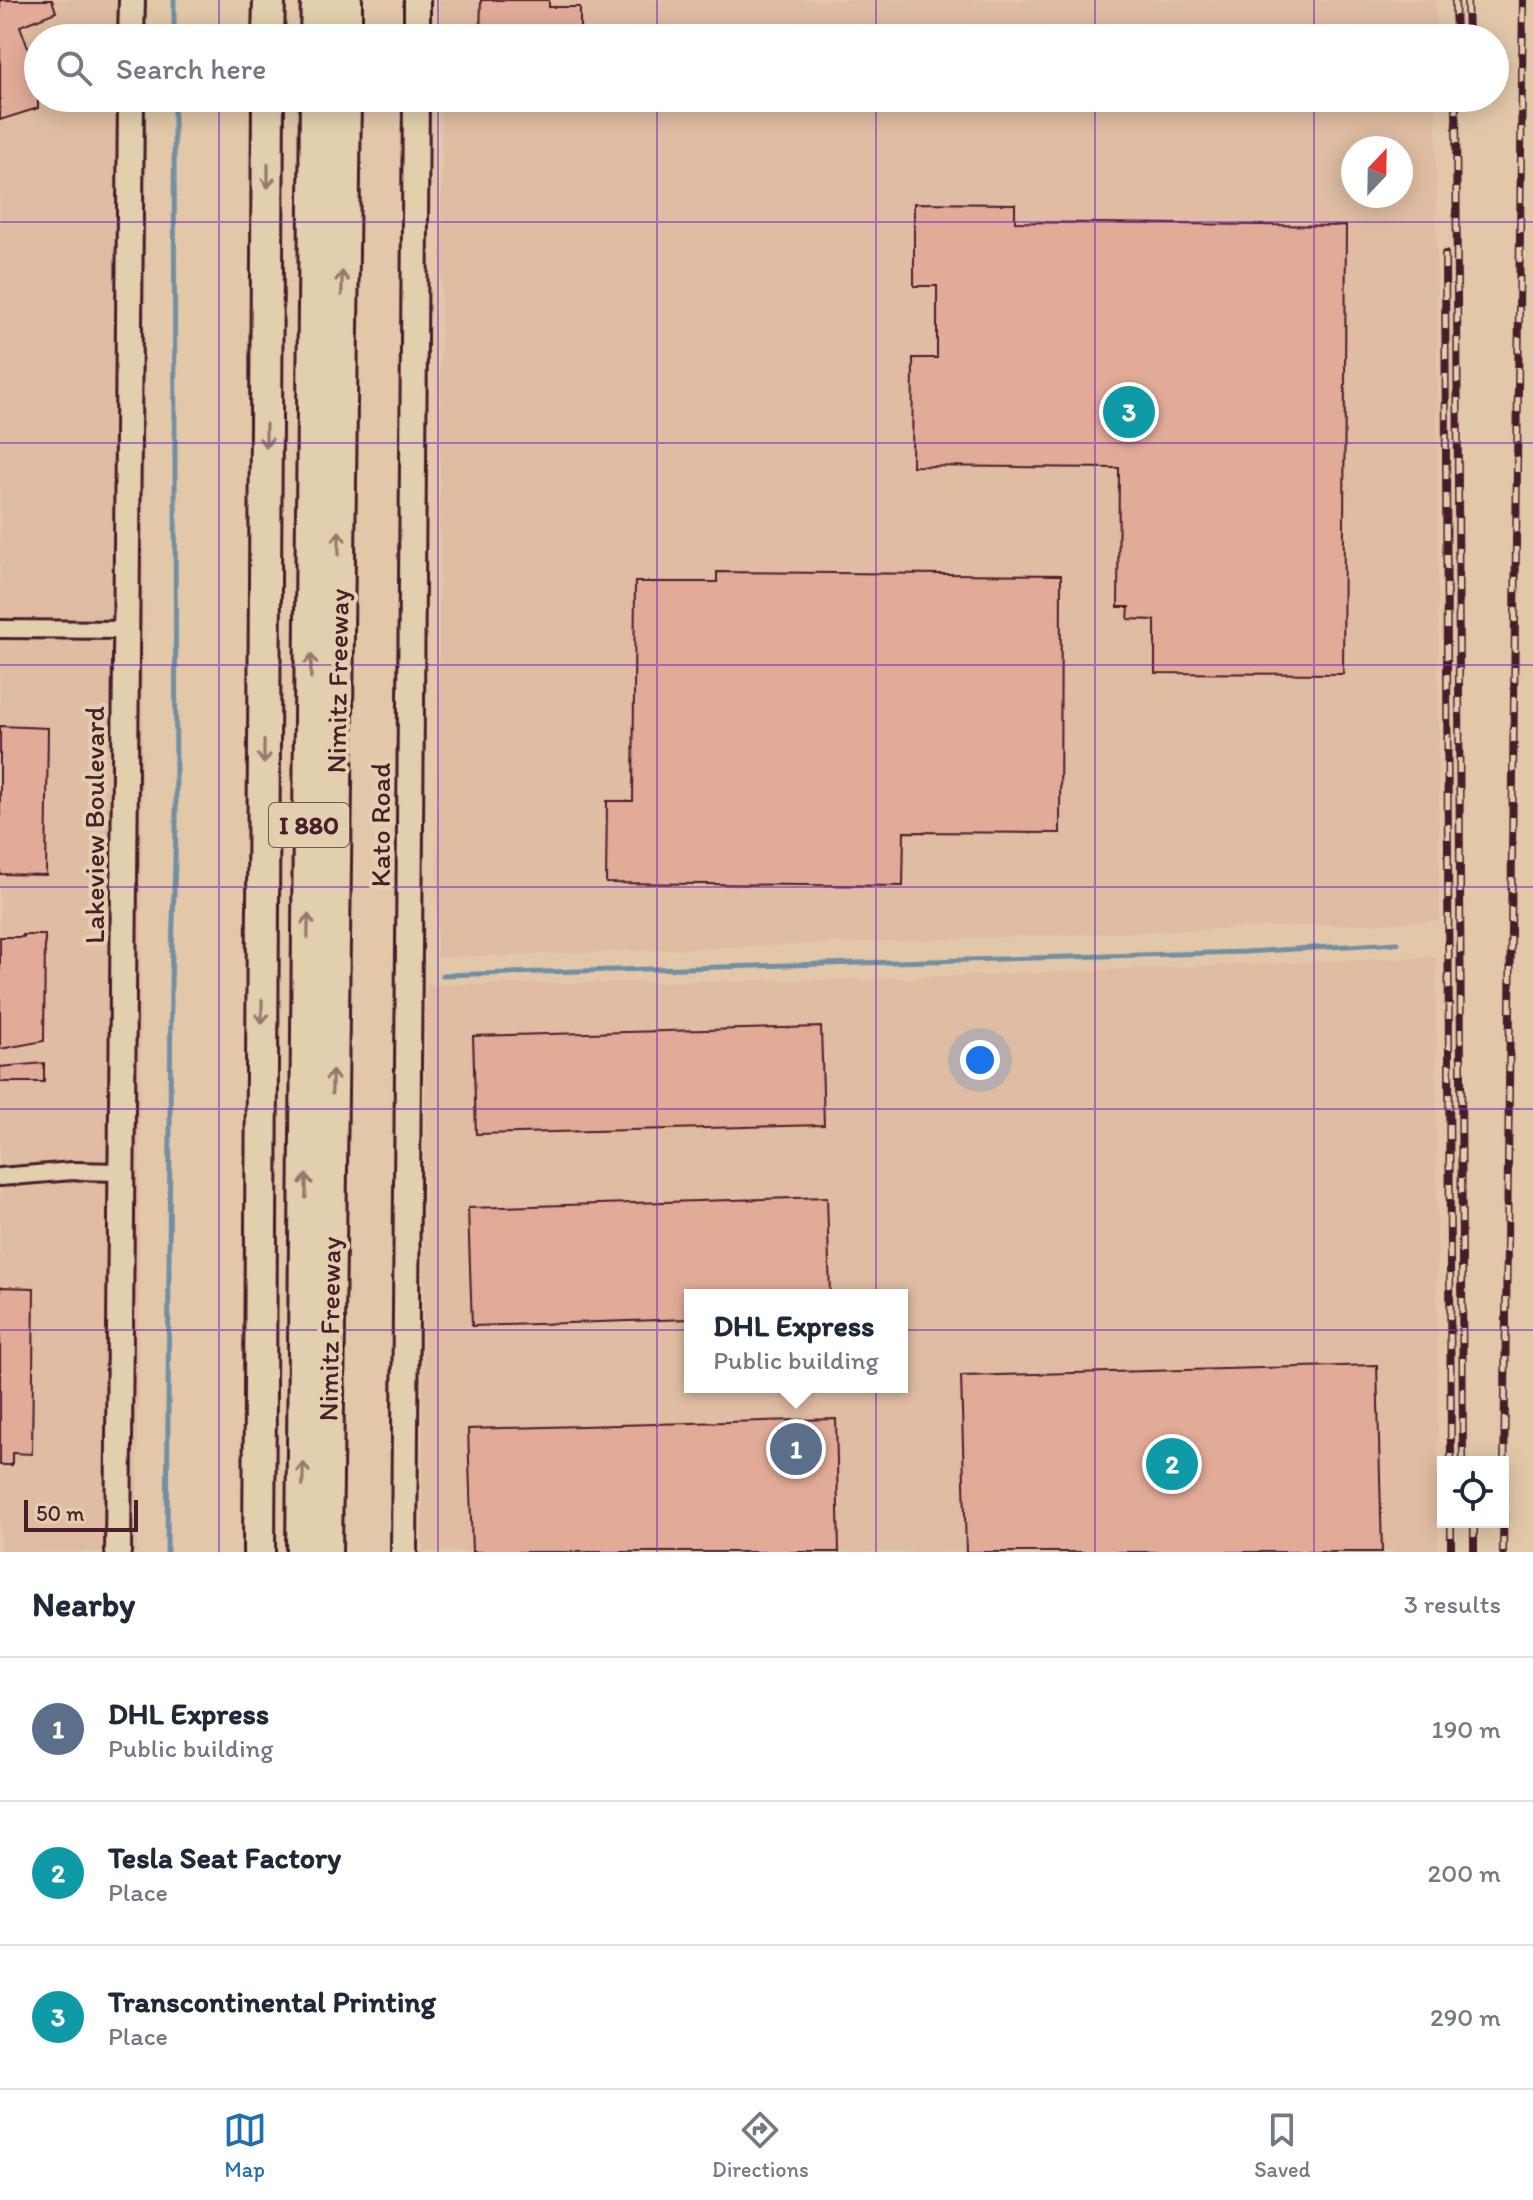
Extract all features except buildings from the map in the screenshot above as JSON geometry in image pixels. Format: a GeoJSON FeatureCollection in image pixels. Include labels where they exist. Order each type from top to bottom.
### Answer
{"type":"FeatureCollection","features":[{"type":"Feature","properties":{"kind":"highway"},"geometry":{"type":"LineString","coordinates":[[268,24],[269,0]]}},
{"type":"Feature","properties":{"kind":"highway"},"geometry":{"type":"LineString","coordinates":[[316,24],[317,0]]}},
{"type":"Feature","properties":{"kind":"highway"},"geometry":{"type":"LineString","coordinates":[[346,0],[346,24]]}},
{"type":"Feature","properties":{"kind":"highway","name":"I 880"},"geometry":{"type":"LineString","coordinates":[[259,1552],[268,112]]}},
{"type":"Feature","properties":{"kind":"highway","name":"I 880"},"geometry":{"type":"LineString","coordinates":[[302,1552],[316,112]]}},
{"type":"Feature","properties":{"kind":"highway","name":"Nimitz Freeway"},"geometry":{"type":"LineString","coordinates":[[326,1552],[345,112]]}},
{"type":"Feature","properties":{"kind":"street"},"geometry":{"type":"LineString","coordinates":[[131,24],[132,0]]}},
{"type":"Feature","properties":{"kind":"street"},"geometry":{"type":"LineString","coordinates":[[417,0],[417,24]]}},
{"type":"Feature","properties":{"kind":"street","name":"Lakeview Boulevard"},"geometry":{"type":"LineString","coordinates":[[118,1552],[131,112]]}},
{"type":"Feature","properties":{"kind":"street","name":"Kato Road"},"geometry":{"type":"LineString","coordinates":[[404,1552],[416,112]]}},
{"type":"Feature","properties":{"kind":"street"},"geometry":{"type":"LineString","coordinates":[[0,629],[126,630]]}},
{"type":"Feature","properties":{"kind":"street"},"geometry":{"type":"LineString","coordinates":[[0,1177],[73,1171],[121,1172]]}},
{"type":"Feature","properties":{"kind":"shaded area"},"geometry":{"type":"Polygon","coordinates":[[[0,0],[148,0],[148,24],[24,24],[24,112],[147,112],[137,1552],[0,1552],[0,0]]]}},
{"type":"Feature","properties":{"kind":"shaded area"},"geometry":{"type":"Polygon","coordinates":[[[439,0],[1436,0],[1436,24],[439,24],[439,0]]]}},
{"type":"Feature","properties":{"kind":"shaded area"},"geometry":{"type":"Polygon","coordinates":[[[441,112],[1436,112],[1439,921],[437,958],[441,112]]]}},
{"type":"Feature","properties":{"kind":"shaded area"},"geometry":{"type":"Polygon","coordinates":[[[1436,957],[1438,1552],[422,1552],[426,985],[872,979],[1436,957]]]}},
{"type":"Feature","properties":{"kind":"waterway"},"geometry":{"type":"LineString","coordinates":[[174,0],[174,24]]}},
{"type":"Feature","properties":{"kind":"waterway"},"geometry":{"type":"LineString","coordinates":[[167,1552],[171,983],[176,829],[174,112]]}},
{"type":"Feature","properties":{"kind":"waterway"},"geometry":{"type":"LineString","coordinates":[[442,975],[1245,952],[1398,943]]}},
{"type":"Feature","properties":{"kind":"railway"},"geometry":{"type":"LineString","coordinates":[[1455,0],[1456,24]]}},
{"type":"Feature","properties":{"kind":"railway"},"geometry":{"type":"LineString","coordinates":[[1467,0],[1468,24]]}},
{"type":"Feature","properties":{"kind":"railway"},"geometry":{"type":"LineString","coordinates":[[1503,1552],[1523,0]]}},
{"type":"Feature","properties":{"kind":"railway"},"geometry":{"type":"LineString","coordinates":[[1456,112],[1463,1456]]}},
{"type":"Feature","properties":{"kind":"railway"},"geometry":{"type":"LineString","coordinates":[[1445,254],[1451,1456]]}},
{"type":"Feature","properties":{"kind":"railway"},"geometry":{"type":"LineString","coordinates":[[1451,1528],[1451,1552]]}},
{"type":"Feature","properties":{"kind":"railway"},"geometry":{"type":"LineString","coordinates":[[1474,1528],[1474,1552]]}},
{"type":"Feature","properties":{"kind":"place","name":"Transcontinental Printing"},"geometry":{"type":"Point","coordinates":[1129,412]}},
{"type":"Feature","properties":{"kind":"place","name":"DHL Express"},"geometry":{"type":"Point","coordinates":[796,1449]}},
{"type":"Feature","properties":{"kind":"place","name":"Tesla Seat Factory"},"geometry":{"type":"Point","coordinates":[1172,1464]}}]}
